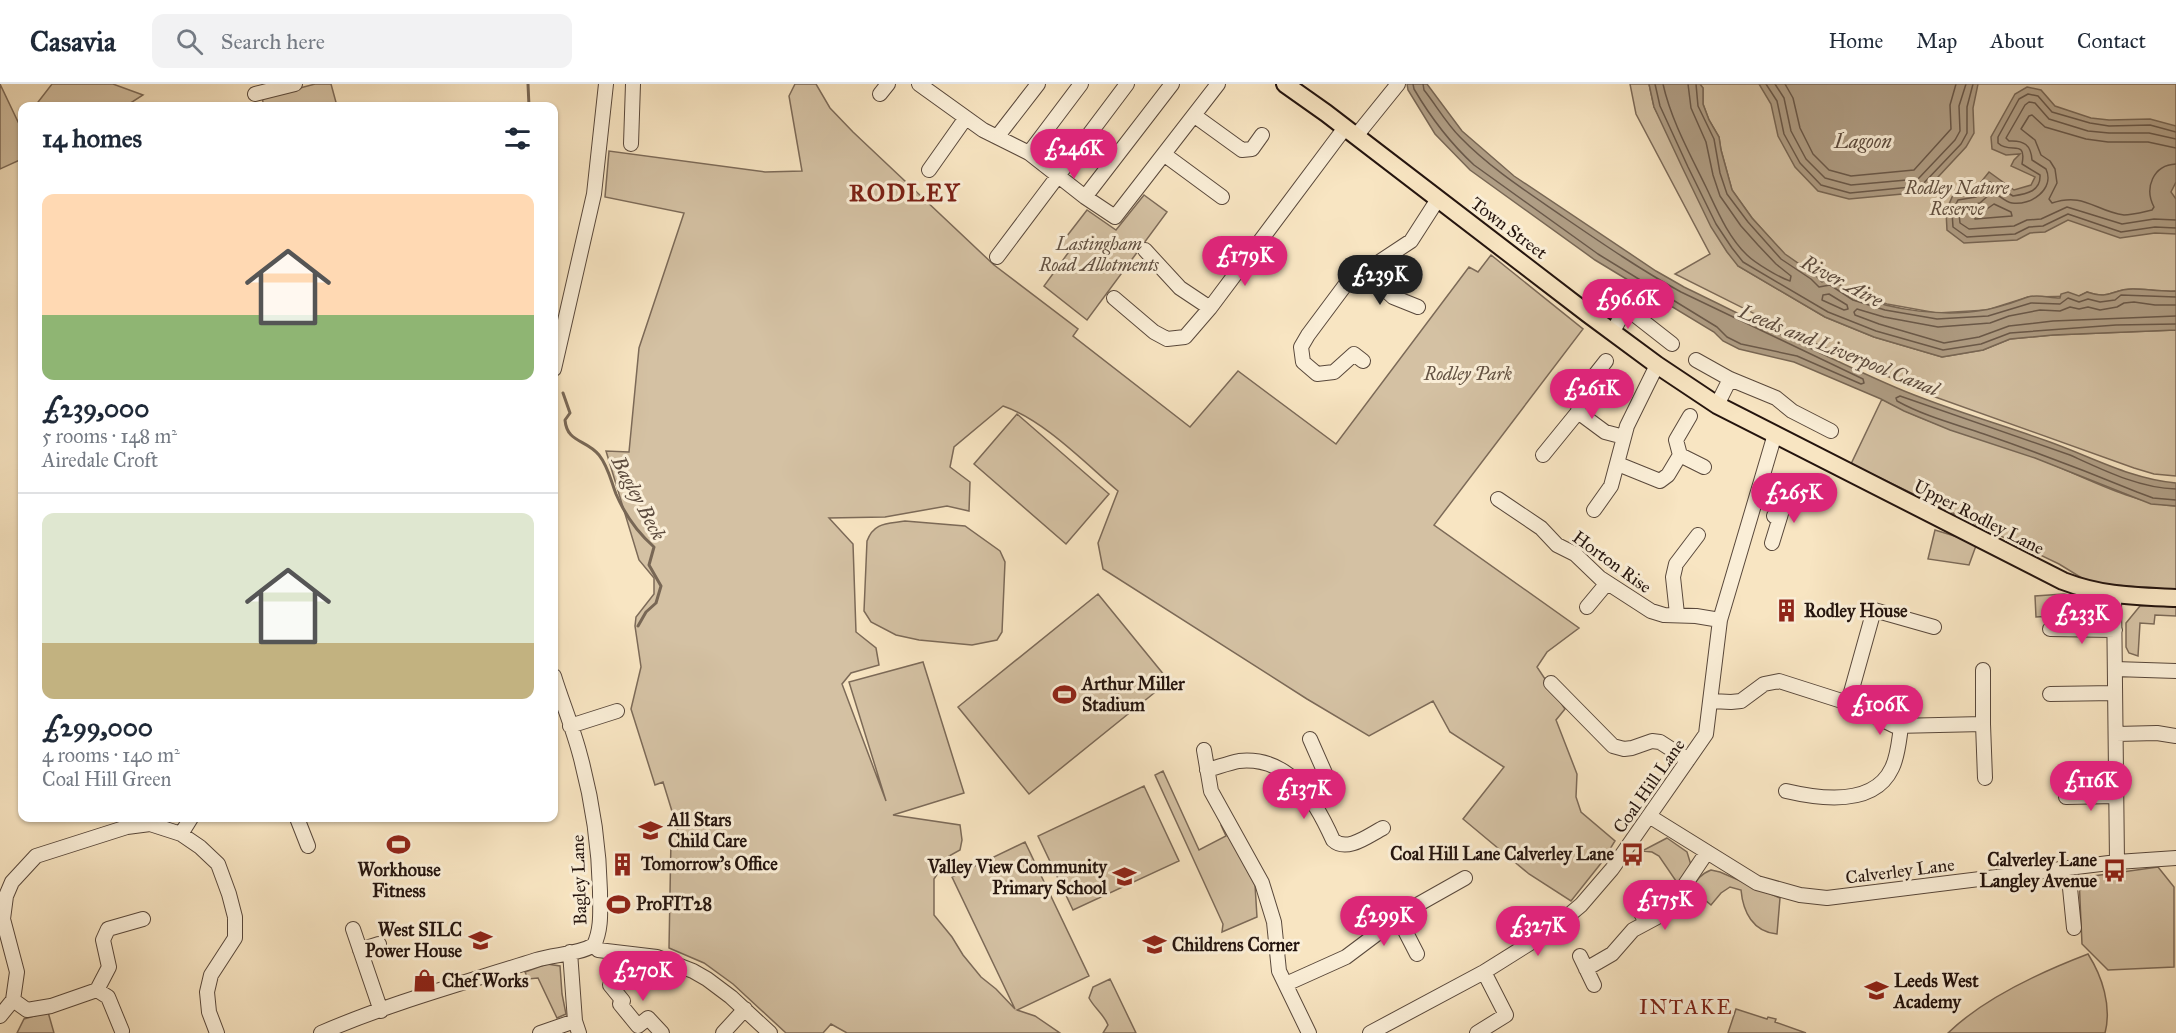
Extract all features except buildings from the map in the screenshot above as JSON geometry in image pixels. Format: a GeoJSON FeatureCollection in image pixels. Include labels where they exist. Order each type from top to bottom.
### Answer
{"type":"FeatureCollection","features":[{"type":"Feature","properties":{"kind":"main road","name":"Town Street"},"geometry":{"type":"LineString","coordinates":[[1285,84],[1657,365],[1717,405],[1774,434]]}},
{"type":"Feature","properties":{"kind":"main road","name":"Upper Rodley Lane"},"geometry":{"type":"LineString","coordinates":[[1774,434],[2063,581],[2088,591],[2115,595],[2176,598]]}},
{"type":"Feature","properties":{"kind":"street"},"geometry":{"type":"LineString","coordinates":[[256,95],[295,84]]}},
{"type":"Feature","properties":{"kind":"street"},"geometry":{"type":"LineString","coordinates":[[558,352],[594,194],[606,84]]}},
{"type":"Feature","properties":{"kind":"street"},"geometry":{"type":"LineString","coordinates":[[631,144],[633,84]]}},
{"type":"Feature","properties":{"kind":"street"},"geometry":{"type":"LineString","coordinates":[[919,84],[965,118],[1029,153],[1085,197],[1115,216],[1165,155],[1218,84]]}},
{"type":"Feature","properties":{"kind":"street"},"geometry":{"type":"LineString","coordinates":[[997,137],[1038,84]]}},
{"type":"Feature","properties":{"kind":"street"},"geometry":{"type":"LineString","coordinates":[[1029,153],[1081,84]]}},
{"type":"Feature","properties":{"kind":"street"},"geometry":{"type":"LineString","coordinates":[[997,256],[1127,84]]}},
{"type":"Feature","properties":{"kind":"street"},"geometry":{"type":"LineString","coordinates":[[1085,197],[1172,84]]}},
{"type":"Feature","properties":{"kind":"street"},"geometry":{"type":"LineString","coordinates":[[1123,300],[1154,332],[1167,339],[1185,337],[1350,132],[1398,84]]}},
{"type":"Feature","properties":{"kind":"street"},"geometry":{"type":"LineString","coordinates":[[1195,116],[1242,150],[1252,149],[1262,135]]}},
{"type":"Feature","properties":{"kind":"street"},"geometry":{"type":"LineString","coordinates":[[929,170],[965,118]]}},
{"type":"Feature","properties":{"kind":"street"},"geometry":{"type":"LineString","coordinates":[[1165,155],[1222,197]]}},
{"type":"Feature","properties":{"kind":"street"},"geometry":{"type":"LineString","coordinates":[[1364,361],[1354,354],[1335,372],[1317,374],[1303,362],[1301,347],[1347,284],[1411,241],[1438,199]]}},
{"type":"Feature","properties":{"kind":"street"},"geometry":{"type":"LineString","coordinates":[[1152,251],[1180,288],[1210,308]]}},
{"type":"Feature","properties":{"kind":"street"},"geometry":{"type":"LineString","coordinates":[[1365,271],[1394,297],[1418,307]]}},
{"type":"Feature","properties":{"kind":"street"},"geometry":{"type":"LineString","coordinates":[[1599,293],[1626,308],[1672,344]]}},
{"type":"Feature","properties":{"kind":"street"},"geometry":{"type":"LineString","coordinates":[[1387,310],[1394,297]]}},
{"type":"Feature","properties":{"kind":"street"},"geometry":{"type":"LineString","coordinates":[[1613,331],[1626,308]]}},
{"type":"Feature","properties":{"kind":"street"},"geometry":{"type":"LineString","coordinates":[[1696,360],[1730,379],[1776,398],[1792,411],[1831,431]]}},
{"type":"Feature","properties":{"kind":"street"},"geometry":{"type":"LineString","coordinates":[[1543,455],[1578,412],[1580,394],[1606,361]]}},
{"type":"Feature","properties":{"kind":"street"},"geometry":{"type":"LineString","coordinates":[[1594,510],[1611,486],[1624,437],[1657,365]]}},
{"type":"Feature","properties":{"kind":"street"},"geometry":{"type":"LineString","coordinates":[[1717,405],[1730,379]]}},
{"type":"Feature","properties":{"kind":"street"},"geometry":{"type":"LineString","coordinates":[[1578,412],[1605,432],[1624,437]]}},
{"type":"Feature","properties":{"kind":"street"},"geometry":{"type":"LineString","coordinates":[[1618,464],[1660,481],[1668,475],[1680,455],[1676,440],[1690,416]]}},
{"type":"Feature","properties":{"kind":"street","name":"Coal Hill Lane"},"geometry":{"type":"LineString","coordinates":[[1371,1033],[1484,972],[1551,930],[1581,905],[1612,869],[1706,734],[1720,620],[1767,514],[1774,434]]}},
{"type":"Feature","properties":{"kind":"street"},"geometry":{"type":"LineString","coordinates":[[1680,455],[1704,467]]}},
{"type":"Feature","properties":{"kind":"street"},"geometry":{"type":"LineString","coordinates":[[1772,543],[1767,514],[1787,492]]}},
{"type":"Feature","properties":{"kind":"street","name":"Horton Rise"},"geometry":{"type":"LineString","coordinates":[[1498,500],[1541,528],[1557,545],[1575,554],[1607,583],[1651,611],[1664,615],[1677,614],[1720,620]]}},
{"type":"Feature","properties":{"kind":"street"},"geometry":{"type":"LineString","coordinates":[[1677,614],[1673,577],[1676,564],[1698,535]]}},
{"type":"Feature","properties":{"kind":"street"},"geometry":{"type":"LineString","coordinates":[[1587,607],[1607,583]]}},
{"type":"Feature","properties":{"kind":"street"},"geometry":{"type":"LineString","coordinates":[[2115,595],[2117,862]]}},
{"type":"Feature","properties":{"kind":"street"},"geometry":{"type":"LineString","coordinates":[[1848,703],[1874,610],[1934,627]]}},
{"type":"Feature","properties":{"kind":"street"},"geometry":{"type":"LineString","coordinates":[[2050,629],[2115,630]]}},
{"type":"Feature","properties":{"kind":"street"},"geometry":{"type":"LineString","coordinates":[[1983,669],[1984,778]]}},
{"type":"Feature","properties":{"kind":"street"},"geometry":{"type":"LineString","coordinates":[[2115,669],[2176,671]]}},
{"type":"Feature","properties":{"kind":"street"},"geometry":{"type":"LineString","coordinates":[[1711,701],[1741,701],[1764,684],[1779,681],[1848,703],[1901,727],[1983,724]]}},
{"type":"Feature","properties":{"kind":"street"},"geometry":{"type":"LineString","coordinates":[[1551,683],[1613,746],[1624,749],[1652,741],[1660,742],[1688,760]]}},
{"type":"Feature","properties":{"kind":"street","name":"Bagley Lane"},"geometry":{"type":"LineString","coordinates":[[321,1033],[547,956],[594,945],[600,920],[597,836],[591,798],[579,752],[558,688]]}},
{"type":"Feature","properties":{"kind":"street"},"geometry":{"type":"LineString","coordinates":[[2050,694],[2115,693]]}},
{"type":"Feature","properties":{"kind":"street"},"geometry":{"type":"LineString","coordinates":[[570,726],[617,711]]}},
{"type":"Feature","properties":{"kind":"street"},"geometry":{"type":"LineString","coordinates":[[1786,791],[1813,798],[1862,795],[1876,789],[1893,767],[1901,727]]}},
{"type":"Feature","properties":{"kind":"street"},"geometry":{"type":"LineString","coordinates":[[2116,734],[2157,733],[2176,736]]}},
{"type":"Feature","properties":{"kind":"street"},"geometry":{"type":"LineString","coordinates":[[1310,739],[1332,789],[1311,801]]}},
{"type":"Feature","properties":{"kind":"street"},"geometry":{"type":"LineString","coordinates":[[1204,750],[1211,791],[1262,883],[1274,922],[1279,972],[1309,1033]]}},
{"type":"Feature","properties":{"kind":"street"},"geometry":{"type":"LineString","coordinates":[[1208,770],[1238,761],[1259,761],[1289,774],[1299,783],[1337,844],[1350,845],[1383,828]]}},
{"type":"Feature","properties":{"kind":"street"},"geometry":{"type":"LineString","coordinates":[[2066,797],[2116,796]]}},
{"type":"Feature","properties":{"kind":"street","name":"Calverley Lane"},"geometry":{"type":"LineString","coordinates":[[1649,816],[1757,883],[1800,895],[1827,898],[2117,862],[2176,858]]}},
{"type":"Feature","properties":{"kind":"street"},"geometry":{"type":"LineString","coordinates":[[181,834],[188,822]]}},
{"type":"Feature","properties":{"kind":"street"},"geometry":{"type":"LineString","coordinates":[[299,822],[308,846]]}},
{"type":"Feature","properties":{"kind":"street"},"geometry":{"type":"LineString","coordinates":[[0,1016],[13,1000],[17,972],[3,919],[3,895],[12,882],[36,856],[127,827],[150,824],[181,834],[200,847],[218,864],[229,894],[235,917],[235,938],[212,975],[207,992],[209,1012],[217,1033]]}},
{"type":"Feature","properties":{"kind":"street"},"geometry":{"type":"LineString","coordinates":[[1586,969],[1612,954],[1624,937],[1670,907],[1707,852]]}},
{"type":"Feature","properties":{"kind":"street"},"geometry":{"type":"LineString","coordinates":[[2068,868],[2074,928]]}},
{"type":"Feature","properties":{"kind":"street"},"geometry":{"type":"LineString","coordinates":[[1286,984],[1346,957],[1398,917],[1464,878]]}},
{"type":"Feature","properties":{"kind":"street"},"geometry":{"type":"LineString","coordinates":[[1634,899],[1646,923]]}},
{"type":"Feature","properties":{"kind":"street"},"geometry":{"type":"LineString","coordinates":[[1398,917],[1417,954]]}},
{"type":"Feature","properties":{"kind":"street"},"geometry":{"type":"LineString","coordinates":[[13,1000],[27,1010],[51,1006],[97,990],[109,967],[103,940],[108,929],[143,918]]}},
{"type":"Feature","properties":{"kind":"street"},"geometry":{"type":"LineString","coordinates":[[353,928],[381,1011]]}},
{"type":"Feature","properties":{"kind":"street"},"geometry":{"type":"LineString","coordinates":[[360,950],[379,944]]}},
{"type":"Feature","properties":{"kind":"street"},"geometry":{"type":"LineString","coordinates":[[594,945],[598,950],[657,957],[678,964],[707,979],[745,1009],[770,1033]]}},
{"type":"Feature","properties":{"kind":"street"},"geometry":{"type":"LineString","coordinates":[[540,1033],[577,1027],[570,952]]}},
{"type":"Feature","properties":{"kind":"street"},"geometry":{"type":"LineString","coordinates":[[1580,956],[1594,986]]}},
{"type":"Feature","properties":{"kind":"street"},"geometry":{"type":"LineString","coordinates":[[1477,1033],[1506,1015],[1484,972]]}},
{"type":"Feature","properties":{"kind":"street"},"geometry":{"type":"LineString","coordinates":[[610,985],[623,1001],[620,1004],[638,1026],[648,1018],[662,1033]]}},
{"type":"Feature","properties":{"kind":"street"},"geometry":{"type":"LineString","coordinates":[[97,990],[108,998],[122,1031]]}},
{"type":"Feature","properties":{"kind":"street"},"geometry":{"type":"LineString","coordinates":[[723,1033],[745,1009]]}},
{"type":"Feature","properties":{"kind":"green space"},"geometry":{"type":"Polygon","coordinates":[[[0,84],[18,122],[18,161],[0,169],[0,84]]]}},
{"type":"Feature","properties":{"kind":"green space"},"geometry":{"type":"Polygon","coordinates":[[[52,84],[113,84],[143,95],[132,102],[38,102],[52,84]]]}},
{"type":"Feature","properties":{"kind":"green space"},"geometry":{"type":"Polygon","coordinates":[[[315,84],[331,84],[336,102],[263,102],[262,98],[315,84]]]}},
{"type":"Feature","properties":{"kind":"green space","name":"Rodley Park"},"geometry":{"type":"Polygon","coordinates":[[[795,84],[816,84],[830,108],[853,132],[994,265],[1078,329],[1073,336],[1190,427],[1238,371],[1336,444],[1469,267],[1478,272],[1491,255],[1583,329],[1434,525],[1579,628],[1547,652],[1537,667],[1565,709],[1556,720],[1577,774],[1576,797],[1581,812],[1615,841],[1602,862],[1571,901],[1529,874],[1463,819],[1504,767],[1450,732],[1433,701],[1369,736],[1103,569],[1098,543],[1118,491],[1049,432],[1034,421],[1003,406],[954,447],[950,467],[970,482],[969,511],[947,506],[885,517],[829,518],[853,544],[856,632],[876,648],[879,665],[851,673],[842,684],[886,801],[849,682],[923,662],[964,793],[893,815],[960,825],[962,840],[960,850],[949,856],[934,879],[934,915],[981,977],[1015,1009],[952,877],[1025,842],[1089,976],[1017,1010],[1035,1016],[1060,1033],[847,1033],[831,1024],[823,1033],[786,1033],[733,984],[704,963],[669,948],[671,839],[679,834],[663,782],[655,785],[631,709],[641,667],[635,626],[636,617],[654,594],[654,578],[639,560],[606,451],[629,452],[639,348],[684,213],[605,197],[609,151],[765,172],[802,171],[789,96],[795,84]]]}},
{"type":"Feature","properties":{"kind":"green space"},"geometry":{"type":"Polygon","coordinates":[[[1630,84],[1649,84],[1654,107],[1738,266],[1825,317],[1874,337],[1942,357],[1983,350],[2010,339],[2176,330],[2176,476],[2154,474],[2134,468],[1924,393],[1793,333],[1675,274],[1710,254],[1636,114],[1630,84]]]}},
{"type":"Feature","properties":{"kind":"green space","name":"Rodley Nature Reserve"},"geometry":{"type":"Polygon","coordinates":[[[1700,84],[2176,84],[2176,291],[2133,289],[2106,295],[2087,292],[2079,296],[2028,297],[1987,310],[1937,313],[1887,304],[1856,294],[1829,278],[1822,282],[1785,255],[1752,218],[1732,190],[1719,137],[1703,104],[1703,88],[1700,84]]]}},
{"type":"Feature","properties":{"kind":"green space","name":"Lastingham Road Allotments"},"geometry":{"type":"Polygon","coordinates":[[[1144,195],[1167,212],[1087,320],[1044,286],[1068,253],[1060,245],[1087,210],[1116,230],[1144,195]]]}},
{"type":"Feature","properties":{"kind":"green space"},"geometry":{"type":"Polygon","coordinates":[[[1882,399],[1938,425],[2037,458],[2124,494],[2159,504],[2176,506],[2176,590],[2090,583],[2059,564],[1851,464],[1882,399]]]}},
{"type":"Feature","properties":{"kind":"green space"},"geometry":{"type":"Polygon","coordinates":[[[1017,414],[1109,494],[1066,544],[974,464],[1017,414]]]}},
{"type":"Feature","properties":{"kind":"green space"},"geometry":{"type":"Polygon","coordinates":[[[905,521],[965,526],[1000,551],[1005,562],[1002,632],[997,640],[972,645],[919,640],[896,635],[871,622],[864,611],[867,541],[877,527],[905,521]]]}},
{"type":"Feature","properties":{"kind":"green space"},"geometry":{"type":"Polygon","coordinates":[[[1935,530],[1977,543],[1969,565],[1928,559],[1935,530]]]}},
{"type":"Feature","properties":{"kind":"green space","name":"Arthur Miller Stadium"},"geometry":{"type":"Polygon","coordinates":[[[1098,594],[1169,681],[1029,794],[958,707],[1098,594]]]}},
{"type":"Feature","properties":{"kind":"green space"},"geometry":{"type":"Polygon","coordinates":[[[2064,594],[2103,602],[2107,606],[2108,617],[2098,622],[2063,622],[2052,616],[2036,617],[2035,596],[2064,594]]]}},
{"type":"Feature","properties":{"kind":"green space"},"geometry":{"type":"Polygon","coordinates":[[[2140,606],[2176,606],[2176,616],[2155,615],[2154,624],[2140,623],[2138,656],[2129,653],[2126,647],[2126,623],[2140,606]]]}},
{"type":"Feature","properties":{"kind":"green space"},"geometry":{"type":"Polygon","coordinates":[[[1163,771],[1199,850],[1226,836],[1221,825],[1223,824],[1255,885],[1257,917],[1222,932],[1223,924],[1155,775],[1163,771]]]}},
{"type":"Feature","properties":{"kind":"green space"},"geometry":{"type":"Polygon","coordinates":[[[1144,786],[1179,861],[1073,910],[1038,836],[1144,786]]]}},
{"type":"Feature","properties":{"kind":"green space"},"geometry":{"type":"Polygon","coordinates":[[[1667,838],[1687,852],[1691,865],[1678,884],[1659,856],[1652,852],[1642,851],[1667,838]]]}},
{"type":"Feature","properties":{"kind":"green space"},"geometry":{"type":"Polygon","coordinates":[[[2158,867],[2174,887],[2174,967],[2108,970],[2082,944],[2079,878],[2158,867]]]}},
{"type":"Feature","properties":{"kind":"green space"},"geometry":{"type":"Polygon","coordinates":[[[1711,870],[1780,898],[1777,934],[1762,929],[1751,920],[1744,906],[1741,890],[1730,887],[1721,893],[1711,905],[1692,889],[1700,877],[1711,870]]]}},
{"type":"Feature","properties":{"kind":"green space"},"geometry":{"type":"Polygon","coordinates":[[[2088,954],[2098,972],[2104,992],[2107,1012],[2105,1033],[1948,1033],[1978,1008],[1996,997],[2051,969],[2088,954]]]}},
{"type":"Feature","properties":{"kind":"green space"},"geometry":{"type":"Polygon","coordinates":[[[547,964],[560,966],[566,1014],[557,1018],[538,978],[528,979],[525,972],[547,964]]]}},
{"type":"Feature","properties":{"kind":"green space"},"geometry":{"type":"Polygon","coordinates":[[[1110,979],[1136,1033],[1103,1033],[1108,1025],[1089,998],[1093,987],[1110,979]]]}},
{"type":"Feature","properties":{"kind":"green space"},"geometry":{"type":"Polygon","coordinates":[[[1736,1009],[1767,1019],[1768,1017],[1776,1019],[1775,1022],[1806,1033],[1728,1033],[1736,1009]]]}},
{"type":"Feature","properties":{"kind":"green space"},"geometry":{"type":"Polygon","coordinates":[[[48,1012],[54,1033],[17,1033],[24,1019],[48,1012]]]}},
{"type":"Feature","properties":{"kind":"water"},"geometry":{"type":"Polygon","coordinates":[[[1407,84],[1427,84],[1462,131],[1514,176],[1656,271],[1684,287],[1915,396],[2047,441],[2126,472],[2176,483],[2176,506],[2151,504],[2035,458],[1950,430],[1794,362],[1739,349],[1723,341],[1714,332],[1595,260],[1470,170],[1435,134],[1408,90],[1407,84]]]}},
{"type":"Feature","properties":{"kind":"water","name":"River Aire"},"geometry":{"type":"Polygon","coordinates":[[[1649,84],[1700,84],[1703,88],[1703,104],[1719,137],[1732,190],[1752,218],[1785,254],[1822,282],[1828,278],[1871,301],[1902,309],[1936,313],[1984,310],[2032,296],[2060,298],[2061,294],[2068,292],[2079,296],[2087,292],[2106,295],[2126,289],[2176,291],[2176,330],[2010,339],[1983,350],[1942,357],[1874,337],[1825,317],[1738,266],[1727,252],[1711,227],[1654,107],[1649,84]]]}},
{"type":"Feature","properties":{"kind":"water","name":"Lagoon"},"geometry":{"type":"Polygon","coordinates":[[[1759,84],[1978,84],[1973,108],[1974,133],[1966,147],[1924,192],[1849,199],[1818,191],[1795,167],[1778,136],[1771,104],[1759,84]]]}},
{"type":"Feature","properties":{"kind":"water"},"geometry":{"type":"Polygon","coordinates":[[[2027,87],[2041,90],[2055,106],[2091,118],[2150,119],[2176,126],[2176,182],[2171,192],[2176,199],[2176,234],[2155,233],[2120,238],[2068,220],[2045,232],[2030,233],[2017,240],[1964,243],[1947,230],[1946,211],[1953,195],[1973,192],[1989,172],[2014,190],[2031,185],[2035,177],[2011,166],[2020,154],[2006,155],[1992,149],[1991,137],[2015,94],[2027,87]]]}},
{"type":"Feature","properties":{"kind":"waterway","name":"Bagley Beck"},"geometry":{"type":"LineString","coordinates":[[528,84],[529,102]]}},
{"type":"Feature","properties":{"kind":"waterway","name":"Bagley Beck"},"geometry":{"type":"LineString","coordinates":[[563,393],[570,413],[565,420],[569,433],[594,450],[602,459],[627,516],[654,547],[649,565],[661,586],[656,603],[646,612],[638,626]]}},
{"type":"Feature","properties":{"kind":"place","name":"Rodley House"},"geometry":{"type":"Point","coordinates":[1786,611]}},
{"type":"Feature","properties":{"kind":"place","name":"Arthur Miller Stadium"},"geometry":{"type":"Point","coordinates":[1064,694]}},
{"type":"Feature","properties":{"kind":"place","name":"All Stars Child Care"},"geometry":{"type":"Point","coordinates":[650,830]}},
{"type":"Feature","properties":{"kind":"place","name":"Workhouse Fitness"},"geometry":{"type":"Point","coordinates":[399,844]}},
{"type":"Feature","properties":{"kind":"place","name":"Coal Hill Lane Calverley Lane"},"geometry":{"type":"Point","coordinates":[1632,854]}},
{"type":"Feature","properties":{"kind":"place","name":"Tomorrow's Office"},"geometry":{"type":"Point","coordinates":[623,864]}},
{"type":"Feature","properties":{"kind":"place","name":"Calverley Lane Langley Avenue"},"geometry":{"type":"Point","coordinates":[2115,870]}},
{"type":"Feature","properties":{"kind":"place","name":"Valley View Community Primary School"},"geometry":{"type":"Point","coordinates":[1125,877]}},
{"type":"Feature","properties":{"kind":"place","name":"ProFIT28"},"geometry":{"type":"Point","coordinates":[618,904]}},
{"type":"Feature","properties":{"kind":"place","name":"West SILC Power House"},"geometry":{"type":"Point","coordinates":[480,940]}},
{"type":"Feature","properties":{"kind":"place","name":"Childrens Corner"},"geometry":{"type":"Point","coordinates":[1154,945]}},
{"type":"Feature","properties":{"kind":"place","name":"Chef Works"},"geometry":{"type":"Point","coordinates":[424,981]}},
{"type":"Feature","properties":{"kind":"place","name":"Leeds West Academy"},"geometry":{"type":"Point","coordinates":[1876,991]}},
{"type":"Feature","properties":{"kind":"district","name":"RODLEY"},"geometry":{"type":"Point","coordinates":[905,193]}},
{"type":"Feature","properties":{"kind":"district","name":"INTAKE"},"geometry":{"type":"Point","coordinates":[1686,1007]}},
{"type":"Feature","properties":{"kind":"water label","name":"Leeds and Liverpool Canal"},"geometry":{"type":"Point","coordinates":[1839,350]}}]}
